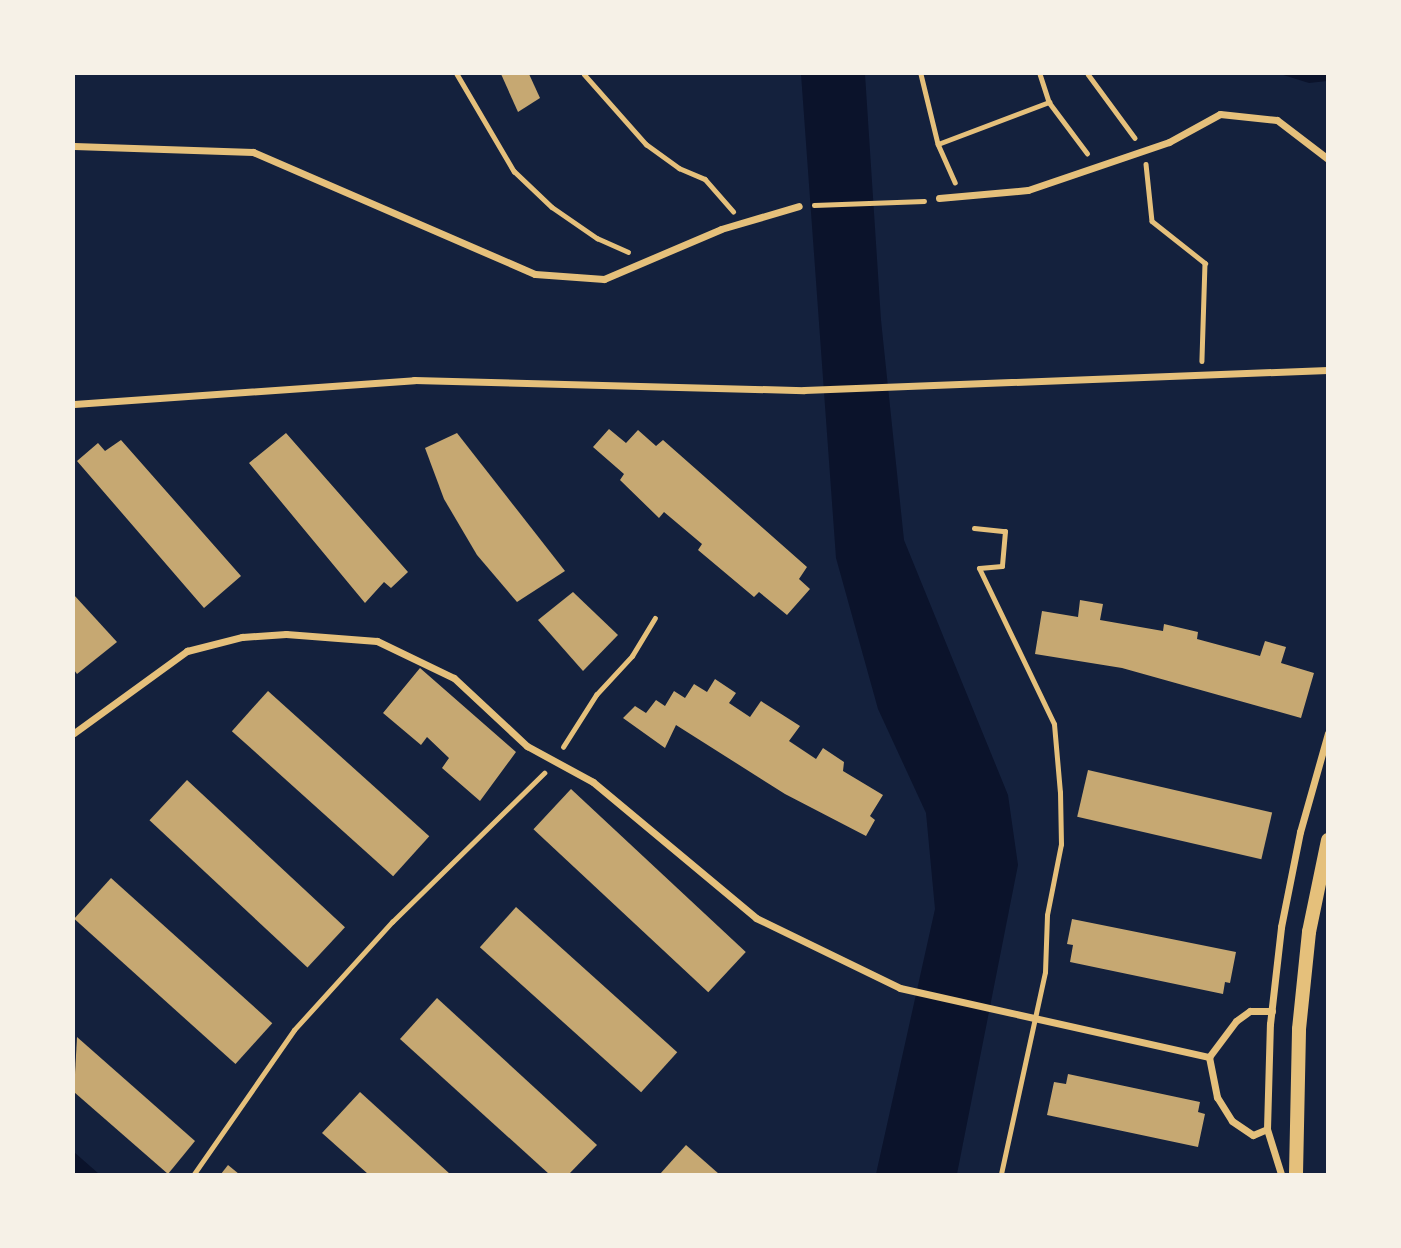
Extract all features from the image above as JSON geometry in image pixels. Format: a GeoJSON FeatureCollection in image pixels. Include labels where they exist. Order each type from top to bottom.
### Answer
{"type":"FeatureCollection","features":[{"type":"Feature","properties":{"kind":"main road"},"geometry":{"type":"LineString","coordinates":[[1296,1174],[1299,1030],[1309,932],[1328,840]]}},
{"type":"Feature","properties":{"kind":"street"},"geometry":{"type":"LineString","coordinates":[[939,198],[1028,190],[1145,151],[1220,114],[1277,120],[1328,159]]}},
{"type":"Feature","properties":{"kind":"street"},"geometry":{"type":"LineString","coordinates":[[74,146],[253,152],[535,274],[604,279],[651,262],[743,222],[799,206]]}},
{"type":"Feature","properties":{"kind":"street"},"geometry":{"type":"LineString","coordinates":[[74,404],[414,380],[804,390],[1328,370]]}},
{"type":"Feature","properties":{"kind":"street"},"geometry":{"type":"LineString","coordinates":[[74,733],[187,650],[242,637],[325,636],[377,641],[454,678],[527,746],[593,782],[756,918],[900,988],[1209,1057]]}},
{"type":"Feature","properties":{"kind":"street"},"geometry":{"type":"LineString","coordinates":[[1281,1174],[1267,1129],[1272,1011],[1281,927],[1300,832],[1328,733]]}},
{"type":"Feature","properties":{"kind":"street"},"geometry":{"type":"LineString","coordinates":[[1267,1129],[1253,1135],[1232,1121],[1217,1097],[1209,1057],[1236,1021],[1250,1011],[1272,1011]]}},
{"type":"Feature","properties":{"kind":"lane"},"geometry":{"type":"LineString","coordinates":[[974,528],[1005,531],[1002,566],[979,568],[1054,724],[1061,844],[1047,915],[1045,972],[1001,1174]]}},
{"type":"Feature","properties":{"kind":"path"},"geometry":{"type":"LineString","coordinates":[[457,74],[514,171],[552,207],[597,238],[651,262]]}},
{"type":"Feature","properties":{"kind":"path"},"geometry":{"type":"LineString","coordinates":[[584,74],[646,144],[679,168],[705,179],[743,222]]}},
{"type":"Feature","properties":{"kind":"path"},"geometry":{"type":"LineString","coordinates":[[921,74],[938,144],[961,194]]}},
{"type":"Feature","properties":{"kind":"path"},"geometry":{"type":"LineString","coordinates":[[1040,74],[1049,102],[1098,167]]}},
{"type":"Feature","properties":{"kind":"path"},"geometry":{"type":"LineString","coordinates":[[1088,74],[1145,151],[1152,221],[1205,263],[1202,375]]}},
{"type":"Feature","properties":{"kind":"path"},"geometry":{"type":"LineString","coordinates":[[938,144],[1049,102]]}},
{"type":"Feature","properties":{"kind":"path"},"geometry":{"type":"LineString","coordinates":[[799,206],[939,198]]}},
{"type":"Feature","properties":{"kind":"path"},"geometry":{"type":"LineString","coordinates":[[194,1174],[294,1030],[392,922],[556,762],[596,695],[632,656],[655,618]]}},
{"type":"Feature","properties":{"kind":"water"},"geometry":{"type":"Polygon","coordinates":[[[801,74],[865,74],[881,320],[904,540],[1008,795],[1018,865],[957,1174],[876,1174],[935,909],[926,813],[878,709],[836,558],[801,74]]]}},
{"type":"Feature","properties":{"kind":"water"},"geometry":{"type":"Polygon","coordinates":[[[1280,74],[1327,74],[1327,81],[1309,83],[1280,74]]]}},
{"type":"Feature","properties":{"kind":"water"},"geometry":{"type":"Polygon","coordinates":[[[74,1152],[99,1174],[74,1174],[74,1152]]]}},
{"type":"Feature","properties":{"kind":"building"},"geometry":{"type":"Polygon","coordinates":[[[501,74],[529,74],[540,98],[518,112],[501,74]]]}},
{"type":"Feature","properties":{"kind":"building"},"geometry":{"type":"Polygon","coordinates":[[[609,429],[626,443],[638,430],[656,446],[663,440],[807,567],[799,579],[810,589],[787,615],[759,592],[754,597],[698,550],[702,544],[664,512],[659,518],[620,480],[624,474],[593,447],[609,429]]]}},
{"type":"Feature","properties":{"kind":"building"},"geometry":{"type":"Polygon","coordinates":[[[286,433],[408,572],[391,588],[384,582],[365,603],[249,463],[286,433]]]}},
{"type":"Feature","properties":{"kind":"building"},"geometry":{"type":"Polygon","coordinates":[[[457,433],[565,571],[517,602],[477,555],[444,499],[425,448],[457,433]]]}},
{"type":"Feature","properties":{"kind":"building"},"geometry":{"type":"Polygon","coordinates":[[[121,440],[241,576],[204,608],[77,461],[98,443],[105,451],[121,440]]]}},
{"type":"Feature","properties":{"kind":"building"},"geometry":{"type":"Polygon","coordinates":[[[573,592],[618,635],[583,671],[538,620],[573,592]]]}},
{"type":"Feature","properties":{"kind":"building"},"geometry":{"type":"Polygon","coordinates":[[[74,595],[117,642],[77,674],[74,670],[74,595]]]}},
{"type":"Feature","properties":{"kind":"building"},"geometry":{"type":"Polygon","coordinates":[[[1080,600],[1103,604],[1100,620],[1163,631],[1164,624],[1198,632],[1197,639],[1260,656],[1265,641],[1286,647],[1281,663],[1314,673],[1301,718],[1122,668],[1035,654],[1042,611],[1078,617],[1080,600]]]}},
{"type":"Feature","properties":{"kind":"building"},"geometry":{"type":"Polygon","coordinates":[[[420,668],[516,752],[480,801],[442,768],[449,758],[427,737],[421,745],[383,713],[420,668]]]}},
{"type":"Feature","properties":{"kind":"building"},"geometry":{"type":"Polygon","coordinates":[[[715,679],[736,693],[729,703],[750,717],[761,701],[800,726],[789,741],[816,759],[823,748],[844,762],[843,771],[883,795],[870,816],[875,820],[866,836],[785,794],[676,725],[665,748],[623,718],[635,706],[646,713],[656,700],[665,706],[674,691],[685,698],[694,684],[707,692],[715,679]]]}},
{"type":"Feature","properties":{"kind":"building"},"geometry":{"type":"Polygon","coordinates":[[[268,691],[429,836],[393,876],[232,731],[268,691]]]}},
{"type":"Feature","properties":{"kind":"building"},"geometry":{"type":"Polygon","coordinates":[[[1088,770],[1272,813],[1261,859],[1077,817],[1088,770]]]}},
{"type":"Feature","properties":{"kind":"building"},"geometry":{"type":"Polygon","coordinates":[[[187,780],[345,927],[307,968],[149,820],[187,780]]]}},
{"type":"Feature","properties":{"kind":"building"},"geometry":{"type":"Polygon","coordinates":[[[571,789],[746,952],[708,992],[533,829],[571,789]]]}},
{"type":"Feature","properties":{"kind":"building"},"geometry":{"type":"Polygon","coordinates":[[[111,878],[272,1023],[235,1064],[74,919],[111,878]]]}},
{"type":"Feature","properties":{"kind":"building"},"geometry":{"type":"Polygon","coordinates":[[[516,907],[677,1052],[641,1092],[480,947],[516,907]]]}},
{"type":"Feature","properties":{"kind":"building"},"geometry":{"type":"Polygon","coordinates":[[[1072,919],[1236,952],[1230,983],[1225,982],[1223,994],[1070,962],[1073,945],[1067,944],[1072,919]]]}},
{"type":"Feature","properties":{"kind":"building"},"geometry":{"type":"Polygon","coordinates":[[[437,998],[597,1145],[569,1174],[549,1174],[400,1039],[437,998]]]}},
{"type":"Feature","properties":{"kind":"building"},"geometry":{"type":"Polygon","coordinates":[[[77,1037],[195,1141],[168,1174],[74,1092],[77,1037]]]}},
{"type":"Feature","properties":{"kind":"building"},"geometry":{"type":"Polygon","coordinates":[[[1068,1074],[1200,1102],[1198,1112],[1205,1114],[1198,1147],[1047,1115],[1054,1082],[1066,1084],[1068,1074]]]}},
{"type":"Feature","properties":{"kind":"building"},"geometry":{"type":"Polygon","coordinates":[[[360,1092],[450,1174],[368,1174],[322,1133],[360,1092]]]}},
{"type":"Feature","properties":{"kind":"building"},"geometry":{"type":"Polygon","coordinates":[[[686,1145],[719,1174],[660,1174],[686,1145]]]}},
{"type":"Feature","properties":{"kind":"building"},"geometry":{"type":"Polygon","coordinates":[[[228,1165],[239,1174],[221,1174],[228,1165]]]}}]}
